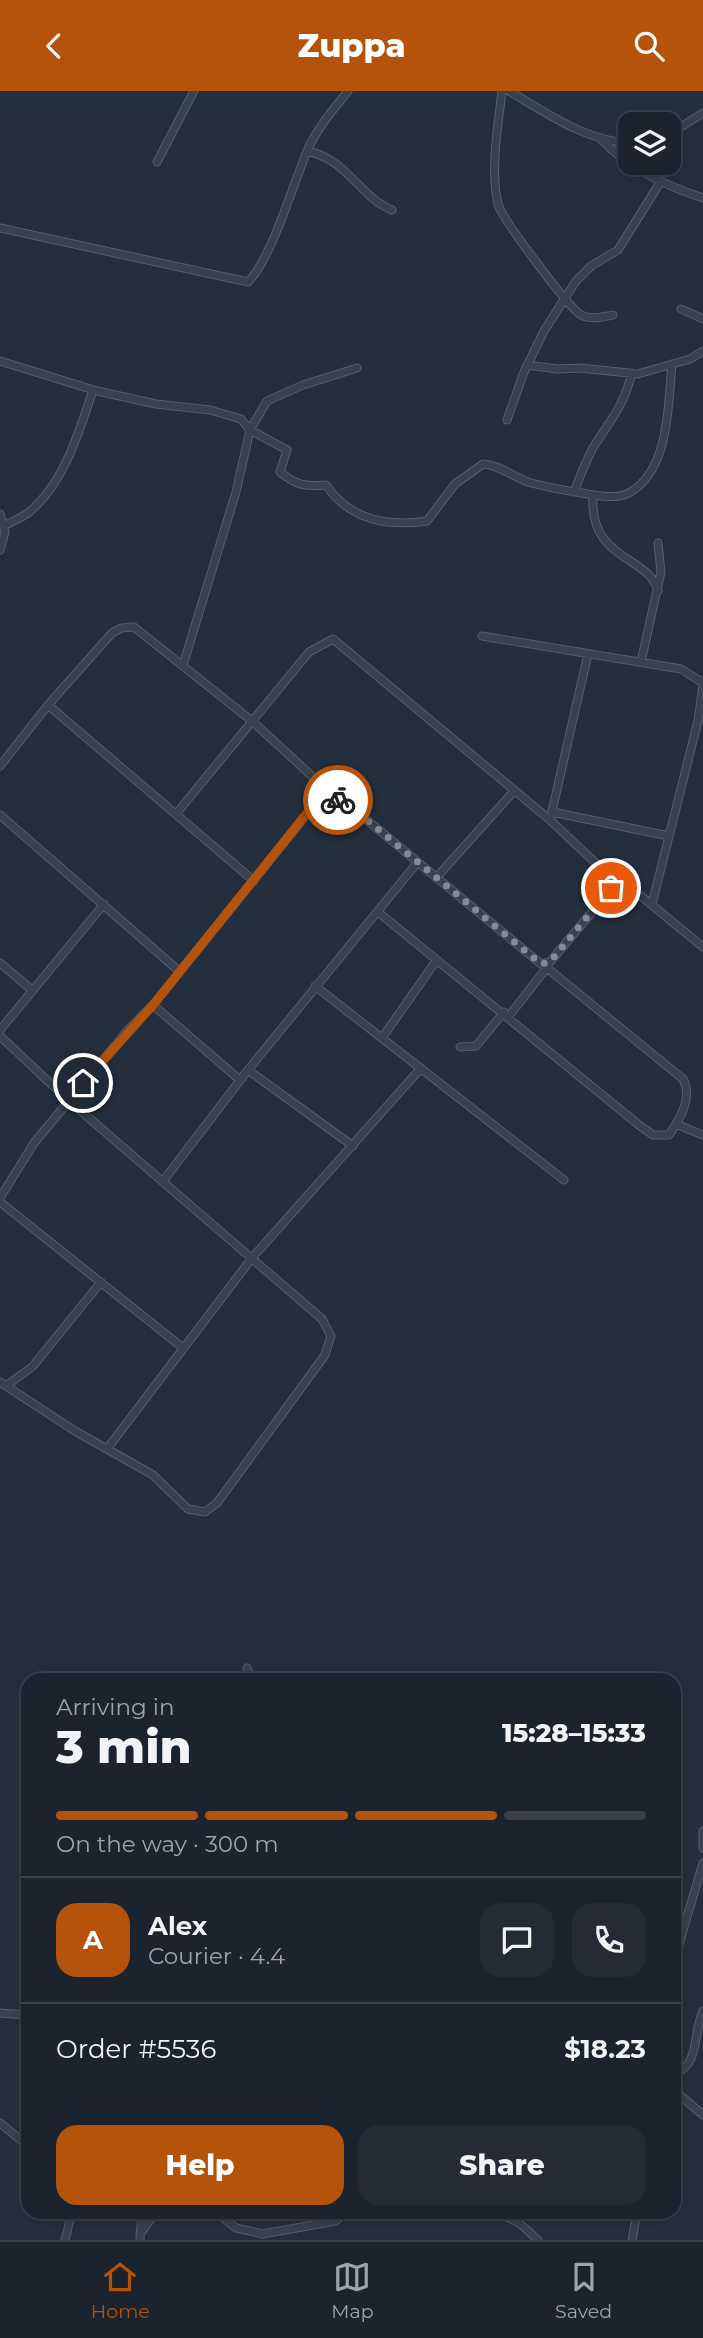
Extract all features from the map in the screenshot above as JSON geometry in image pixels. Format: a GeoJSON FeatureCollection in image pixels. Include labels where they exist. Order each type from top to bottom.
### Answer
{"type":"FeatureCollection","features":[{"type":"Feature","properties":{"kind":"street"},"geometry":{"type":"LineString","coordinates":[[157,162],[194,91]]}},
{"type":"Feature","properties":{"kind":"street"},"geometry":{"type":"LineString","coordinates":[[0,228],[248,282],[256,274],[277,228],[307,151],[348,91]]}},
{"type":"Feature","properties":{"kind":"street"},"geometry":{"type":"LineString","coordinates":[[502,91],[495,148],[498,204],[506,222],[579,314],[586,317],[613,315]]}},
{"type":"Feature","properties":{"kind":"street"},"geometry":{"type":"LineString","coordinates":[[509,91],[565,125],[601,139],[618,141]]}},
{"type":"Feature","properties":{"kind":"street"},"geometry":{"type":"LineString","coordinates":[[681,127],[703,113]]}},
{"type":"Feature","properties":{"kind":"street"},"geometry":{"type":"LineString","coordinates":[[601,139],[616,156],[673,188],[703,198]]}},
{"type":"Feature","properties":{"kind":"street"},"geometry":{"type":"LineString","coordinates":[[307,151],[320,153],[342,166],[392,210]]}},
{"type":"Feature","properties":{"kind":"street"},"geometry":{"type":"LineString","coordinates":[[507,419],[527,365],[544,331],[576,281],[591,266],[618,250],[661,181]]}},
{"type":"Feature","properties":{"kind":"street"},"geometry":{"type":"LineString","coordinates":[[681,309],[703,319]]}},
{"type":"Feature","properties":{"kind":"street"},"geometry":{"type":"LineString","coordinates":[[527,365],[632,373],[690,359],[703,351]]}},
{"type":"Feature","properties":{"kind":"street"},"geometry":{"type":"LineString","coordinates":[[0,361],[93,390],[156,404],[210,410],[241,419],[250,430],[287,450],[280,472],[294,484],[308,487],[326,485],[335,499],[365,519],[411,523],[426,521],[455,484],[483,464],[492,465],[527,481],[574,492],[593,495],[628,493],[647,476],[664,435],[672,364]]}},
{"type":"Feature","properties":{"kind":"street"},"geometry":{"type":"LineString","coordinates":[[183,665],[236,492],[250,430],[267,401],[303,385],[357,368]]}},
{"type":"Feature","properties":{"kind":"street"},"geometry":{"type":"LineString","coordinates":[[574,492],[593,448],[616,418],[632,373]]}},
{"type":"Feature","properties":{"kind":"street"},"geometry":{"type":"LineString","coordinates":[[4,526],[28,513],[57,479],[75,441],[93,390]]}},
{"type":"Feature","properties":{"kind":"street"},"geometry":{"type":"LineString","coordinates":[[593,495],[592,508],[605,543],[651,577],[658,591]]}},
{"type":"Feature","properties":{"kind":"street"},"geometry":{"type":"LineString","coordinates":[[0,515],[5,532],[0,550]]}},
{"type":"Feature","properties":{"kind":"street"},"geometry":{"type":"LineString","coordinates":[[641,662],[661,572],[658,543]]}},
{"type":"Feature","properties":{"kind":"street"},"geometry":{"type":"LineString","coordinates":[[0,765],[48,705],[112,633],[121,628],[134,627],[252,721],[338,800]]}},
{"type":"Feature","properties":{"kind":"street"},"geometry":{"type":"LineString","coordinates":[[481,636],[681,670],[703,684],[701,721],[652,904]]}},
{"type":"Feature","properties":{"kind":"street"},"geometry":{"type":"LineString","coordinates":[[176,814],[309,652],[333,639],[514,791],[551,816],[620,886]]}},
{"type":"Feature","properties":{"kind":"street"},"geometry":{"type":"LineString","coordinates":[[551,816],[588,654]]}},
{"type":"Feature","properties":{"kind":"street"},"geometry":{"type":"LineString","coordinates":[[48,705],[254,881]]}},
{"type":"Feature","properties":{"kind":"street"},"geometry":{"type":"LineString","coordinates":[[436,878],[514,791]]}},
{"type":"Feature","properties":{"kind":"street"},"geometry":{"type":"LineString","coordinates":[[183,1348],[0,1200],[34,1143],[68,1100],[153,1005],[317,804],[328,798],[350,806],[531,958],[549,965],[682,1079],[688,1089],[676,1125],[669,1135],[653,1135],[378,912]]}},
{"type":"Feature","properties":{"kind":"street"},"geometry":{"type":"LineString","coordinates":[[0,815],[179,971]]}},
{"type":"Feature","properties":{"kind":"street"},"geometry":{"type":"LineString","coordinates":[[551,816],[669,836]]}},
{"type":"Feature","properties":{"kind":"street"},"geometry":{"type":"LineString","coordinates":[[163,1181],[315,986],[417,863]]}},
{"type":"Feature","properties":{"kind":"street"},"geometry":{"type":"LineString","coordinates":[[460,1047],[476,1046],[549,965],[611,888],[630,887],[703,947]]}},
{"type":"Feature","properties":{"kind":"street"},"geometry":{"type":"LineString","coordinates":[[0,1030],[104,904]]}},
{"type":"Feature","properties":{"kind":"street"},"geometry":{"type":"LineString","coordinates":[[382,1038],[436,961]]}},
{"type":"Feature","properties":{"kind":"street"},"geometry":{"type":"LineString","coordinates":[[0,963],[32,991]]}},
{"type":"Feature","properties":{"kind":"street"},"geometry":{"type":"LineString","coordinates":[[315,986],[564,1180]]}},
{"type":"Feature","properties":{"kind":"street"},"geometry":{"type":"LineString","coordinates":[[153,1005],[240,1080]]}},
{"type":"Feature","properties":{"kind":"street"},"geometry":{"type":"LineString","coordinates":[[0,1036],[68,1100],[322,1319],[331,1336],[325,1355],[217,1503],[205,1512],[188,1509],[153,1475],[3,1384],[33,1366],[101,1282]]}},
{"type":"Feature","properties":{"kind":"street"},"geometry":{"type":"LineString","coordinates":[[107,1449],[252,1258],[421,1068]]}},
{"type":"Feature","properties":{"kind":"street"},"geometry":{"type":"LineString","coordinates":[[248,1070],[353,1146]]}},
{"type":"Feature","properties":{"kind":"street"},"geometry":{"type":"LineString","coordinates":[[676,1125],[703,1135]]}},
{"type":"Feature","properties":{"kind":"street"},"geometry":{"type":"LineString","coordinates":[[247,1668],[249,1673]]}},
{"type":"Feature","properties":{"kind":"street"},"geometry":{"type":"LineString","coordinates":[[703,1831],[703,1848]]}},
{"type":"Feature","properties":{"kind":"street"},"geometry":{"type":"LineString","coordinates":[[681,1937],[703,1863]]}},
{"type":"Feature","properties":{"kind":"street"},"geometry":{"type":"LineString","coordinates":[[681,2071],[687,2068],[694,2054],[695,2028],[703,2011]]}},
{"type":"Feature","properties":{"kind":"street"},"geometry":{"type":"LineString","coordinates":[[0,2013],[21,2014]]}},
{"type":"Feature","properties":{"kind":"street"},"geometry":{"type":"LineString","coordinates":[[681,2096],[703,2115]]}},
{"type":"Feature","properties":{"kind":"street"},"geometry":{"type":"LineString","coordinates":[[0,2123],[21,2140]]}},
{"type":"Feature","properties":{"kind":"street"},"geometry":{"type":"LineString","coordinates":[[65,2240],[70,2219]]}},
{"type":"Feature","properties":{"kind":"street"},"geometry":{"type":"LineString","coordinates":[[140,2237],[141,2219]]}},
{"type":"Feature","properties":{"kind":"street"},"geometry":{"type":"LineString","coordinates":[[140,2237],[152,2219]]}},
{"type":"Feature","properties":{"kind":"street"},"geometry":{"type":"LineString","coordinates":[[224,2219],[236,2228],[263,2234],[338,2219]]}},
{"type":"Feature","properties":{"kind":"street"},"geometry":{"type":"LineString","coordinates":[[510,2219],[538,2240]]}},
{"type":"Feature","properties":{"kind":"street"},"geometry":{"type":"LineString","coordinates":[[631,2240],[636,2219]]}},
{"type":"Feature","properties":{"kind":"way so far"},"geometry":{"type":"LineString","coordinates":[[338,800],[350,806],[541,964],[550,962],[611,888]]}},
{"type":"Feature","properties":{"kind":"route"},"geometry":{"type":"LineString","coordinates":[[83,1083],[153,1005],[307,813],[328,798],[338,800]]}}]}
